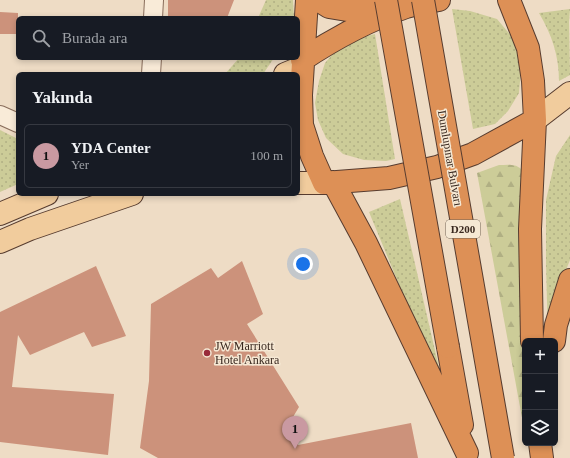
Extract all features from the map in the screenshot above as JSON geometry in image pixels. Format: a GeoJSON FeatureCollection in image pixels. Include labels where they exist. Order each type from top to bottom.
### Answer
{"type":"FeatureCollection","features":[{"type":"Feature","properties":{"kind":"highway"},"geometry":{"type":"LineString","coordinates":[[300,43],[307,0]]}},
{"type":"Feature","properties":{"kind":"highway"},"geometry":{"type":"LineString","coordinates":[[318,0],[329,7],[346,10],[386,0],[468,456]]}},
{"type":"Feature","properties":{"kind":"highway","name":"Dumlupınar Bulvarı"},"geometry":{"type":"LineString","coordinates":[[423,0],[503,458]]}},
{"type":"Feature","properties":{"kind":"highway"},"geometry":{"type":"LineString","coordinates":[[296,67],[328,43],[365,23],[408,7],[439,0]]}},
{"type":"Feature","properties":{"kind":"highway"},"geometry":{"type":"LineString","coordinates":[[509,0],[528,48],[533,81],[535,120],[530,228],[532,338]]}},
{"type":"Feature","properties":{"kind":"highway"},"geometry":{"type":"LineString","coordinates":[[300,89],[302,125],[312,156],[366,243],[468,456]]}},
{"type":"Feature","properties":{"kind":"highway"},"geometry":{"type":"LineString","coordinates":[[328,182],[389,178],[437,167],[473,154],[535,120]]}},
{"type":"Feature","properties":{"kind":"highway"},"geometry":{"type":"LineString","coordinates":[[554,338],[556,325],[570,280]]}},
{"type":"Feature","properties":{"kind":"main road"},"geometry":{"type":"LineString","coordinates":[[535,120],[570,93]]}},
{"type":"Feature","properties":{"kind":"main road"},"geometry":{"type":"LineString","coordinates":[[300,183],[328,182]]}},
{"type":"Feature","properties":{"kind":"main road"},"geometry":{"type":"LineString","coordinates":[[0,214],[42,196]]}},
{"type":"Feature","properties":{"kind":"main road"},"geometry":{"type":"LineString","coordinates":[[0,242],[30,229],[126,196]]}},
{"type":"Feature","properties":{"kind":"street"},"geometry":{"type":"LineString","coordinates":[[153,16],[154,0]]}},
{"type":"Feature","properties":{"kind":"street"},"geometry":{"type":"LineString","coordinates":[[151,72],[152,60]]}},
{"type":"Feature","properties":{"kind":"street"},"geometry":{"type":"LineString","coordinates":[[0,115],[16,122]]}},
{"type":"Feature","properties":{"kind":"green space"},"geometry":{"type":"Polygon","coordinates":[[[266,0],[293,0],[294,16],[259,16],[266,0]]]}},
{"type":"Feature","properties":{"kind":"green space"},"geometry":{"type":"Polygon","coordinates":[[[452,9],[470,11],[497,19],[513,38],[522,57],[519,93],[508,111],[495,124],[473,129],[452,9]]]}},
{"type":"Feature","properties":{"kind":"green space"},"geometry":{"type":"Polygon","coordinates":[[[570,9],[570,75],[559,81],[558,63],[554,46],[548,29],[539,13],[570,9]]]}},
{"type":"Feature","properties":{"kind":"green space"},"geometry":{"type":"Polygon","coordinates":[[[375,34],[395,159],[386,161],[364,160],[343,154],[326,138],[318,120],[315,103],[319,81],[325,63],[343,42],[375,34]]]}},
{"type":"Feature","properties":{"kind":"green space"},"geometry":{"type":"Polygon","coordinates":[[[237,60],[273,60],[264,72],[227,72],[237,60]]]}},
{"type":"Feature","properties":{"kind":"green space"},"geometry":{"type":"Polygon","coordinates":[[[0,130],[16,138],[16,185],[0,192],[0,130]]]}},
{"type":"Feature","properties":{"kind":"green space"},"geometry":{"type":"Polygon","coordinates":[[[570,135],[570,260],[557,292],[548,338],[546,200],[556,156],[570,135]]]}},
{"type":"Feature","properties":{"kind":"green space"},"geometry":{"type":"Polygon","coordinates":[[[499,165],[513,165],[521,169],[527,338],[522,338],[522,418],[477,173],[499,165]]]}},
{"type":"Feature","properties":{"kind":"green space"},"geometry":{"type":"Polygon","coordinates":[[[400,199],[446,398],[369,212],[400,199]]]}},
{"type":"Feature","properties":{"kind":"building"},"geometry":{"type":"Polygon","coordinates":[[[168,0],[234,0],[228,16],[168,16],[168,0]]]}},
{"type":"Feature","properties":{"kind":"building"},"geometry":{"type":"Polygon","coordinates":[[[0,12],[18,13],[18,16],[16,16],[16,34],[0,34],[0,12]]]}},
{"type":"Feature","properties":{"kind":"building","name":"JW Marriott Hotel Ankara"},"geometry":{"type":"Polygon","coordinates":[[[242,261],[263,314],[247,324],[299,407],[293,417],[298,445],[411,423],[418,458],[158,458],[140,448],[149,381],[151,304],[211,268],[218,278],[242,261]]]}},
{"type":"Feature","properties":{"kind":"building"},"geometry":{"type":"Polygon","coordinates":[[[96,266],[126,336],[92,347],[84,332],[30,355],[18,335],[12,387],[114,394],[108,455],[0,442],[0,312],[96,266]]]}},
{"type":"Feature","properties":{"kind":"place","name":"JW Marriott Hotel Ankara"},"geometry":{"type":"Point","coordinates":[207,353]}},
{"type":"Feature","properties":{"kind":"place","name":"YDA Center"},"geometry":{"type":"Point","coordinates":[295,449]}}]}
